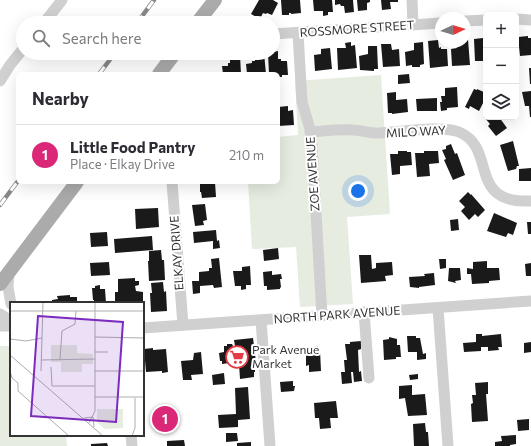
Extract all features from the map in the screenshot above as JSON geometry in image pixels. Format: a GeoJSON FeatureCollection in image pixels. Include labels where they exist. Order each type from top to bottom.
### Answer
{"type":"FeatureCollection","features":[{"type":"Feature","properties":{"kind":"main road"},"geometry":{"type":"LineString","coordinates":[[202,16],[215,0]]}},
{"type":"Feature","properties":{"kind":"main road"},"geometry":{"type":"LineString","coordinates":[[161,72],[170,60]]}},
{"type":"Feature","properties":{"kind":"main road"},"geometry":{"type":"LineString","coordinates":[[0,284],[75,184]]}},
{"type":"Feature","properties":{"kind":"street"},"geometry":{"type":"LineString","coordinates":[[49,16],[62,0]]}},
{"type":"Feature","properties":{"kind":"street"},"geometry":{"type":"LineString","coordinates":[[412,0],[413,25]]}},
{"type":"Feature","properties":{"kind":"street"},"geometry":{"type":"LineString","coordinates":[[519,19],[531,20]]}},
{"type":"Feature","properties":{"kind":"street"},"geometry":{"type":"LineString","coordinates":[[471,21],[483,20]]}},
{"type":"Feature","properties":{"kind":"street","name":"ROSSMORE STREET"},"geometry":{"type":"LineString","coordinates":[[280,34],[435,23]]}},
{"type":"Feature","properties":{"kind":"street","name":"ZOE AVENUE"},"geometry":{"type":"LineString","coordinates":[[298,33],[302,102],[310,132],[322,316]]}},
{"type":"Feature","properties":{"kind":"street"},"geometry":{"type":"LineString","coordinates":[[0,81],[16,58]]}},
{"type":"Feature","properties":{"kind":"street","name":"MILO WAY"},"geometry":{"type":"LineString","coordinates":[[310,132],[352,130],[378,134],[441,129],[459,132],[466,135],[477,147],[486,178],[496,192],[502,197],[510,200],[531,201]]}},
{"type":"Feature","properties":{"kind":"street","name":"ELKAY DRIVE"},"geometry":{"type":"LineString","coordinates":[[172,184],[183,325]]}},
{"type":"Feature","properties":{"kind":"street"},"geometry":{"type":"LineString","coordinates":[[9,272],[8,287],[11,302]]}},
{"type":"Feature","properties":{"kind":"street","name":"NORTH PARK AVENUE"},"geometry":{"type":"LineString","coordinates":[[144,328],[531,301]]}},
{"type":"Feature","properties":{"kind":"street"},"geometry":{"type":"LineString","coordinates":[[438,308],[448,446]]}},
{"type":"Feature","properties":{"kind":"street"},"geometry":{"type":"LineString","coordinates":[[364,312],[369,378]]}},
{"type":"Feature","properties":{"kind":"street"},"geometry":{"type":"LineString","coordinates":[[0,314],[10,320]]}},
{"type":"Feature","properties":{"kind":"street"},"geometry":{"type":"LineString","coordinates":[[261,320],[270,446]]}},
{"type":"Feature","properties":{"kind":"street"},"geometry":{"type":"LineString","coordinates":[[131,436],[132,446]]}},
{"type":"Feature","properties":{"kind":"shaded area"},"geometry":{"type":"Polygon","coordinates":[[[381,75],[390,214],[347,217],[353,304],[300,307],[296,247],[252,249],[248,184],[280,184],[280,137],[298,135],[295,81],[381,75]]]}},
{"type":"Feature","properties":{"kind":"shaded area"},"geometry":{"type":"Polygon","coordinates":[[[0,346],[10,346],[10,436],[66,436],[67,446],[0,446],[0,346]]]}},
{"type":"Feature","properties":{"kind":"building"},"geometry":{"type":"Polygon","coordinates":[[[259,0],[273,0],[278,3],[272,15],[263,13],[262,16],[255,16],[251,14],[259,0]]]}},
{"type":"Feature","properties":{"kind":"building"},"geometry":{"type":"Polygon","coordinates":[[[281,0],[300,0],[301,13],[289,13],[289,15],[282,15],[281,0]]]}},
{"type":"Feature","properties":{"kind":"building"},"geometry":{"type":"Polygon","coordinates":[[[313,0],[332,0],[333,12],[328,12],[328,15],[323,16],[323,11],[314,11],[313,0]]]}},
{"type":"Feature","properties":{"kind":"building"},"geometry":{"type":"Polygon","coordinates":[[[335,0],[353,0],[354,12],[345,13],[344,6],[341,6],[340,4],[335,5],[335,0]]]}},
{"type":"Feature","properties":{"kind":"building"},"geometry":{"type":"Polygon","coordinates":[[[357,0],[370,0],[370,2],[367,3],[367,10],[358,11],[357,0]]]}},
{"type":"Feature","properties":{"kind":"building"},"geometry":{"type":"Polygon","coordinates":[[[381,0],[398,0],[398,2],[390,2],[391,9],[382,10],[381,0]]]}},
{"type":"Feature","properties":{"kind":"building"},"geometry":{"type":"Polygon","coordinates":[[[528,36],[528,38],[531,38],[531,55],[520,56],[519,37],[528,36]]]}},
{"type":"Feature","properties":{"kind":"building"},"geometry":{"type":"Polygon","coordinates":[[[483,38],[483,61],[475,61],[474,39],[483,38]]]}},
{"type":"Feature","properties":{"kind":"building"},"geometry":{"type":"Polygon","coordinates":[[[435,40],[435,48],[447,49],[448,66],[430,68],[428,41],[435,40]]]}},
{"type":"Feature","properties":{"kind":"building"},"geometry":{"type":"Polygon","coordinates":[[[351,42],[351,46],[355,45],[357,68],[338,70],[337,48],[346,48],[345,43],[351,42]]]}},
{"type":"Feature","properties":{"kind":"building"},"geometry":{"type":"Polygon","coordinates":[[[423,42],[424,64],[420,65],[420,67],[412,67],[412,65],[406,66],[405,52],[414,50],[414,43],[423,42]]]}},
{"type":"Feature","properties":{"kind":"building"},"geometry":{"type":"Polygon","coordinates":[[[381,44],[391,44],[392,50],[399,49],[400,66],[383,67],[381,44]]]}},
{"type":"Feature","properties":{"kind":"building"},"geometry":{"type":"Polygon","coordinates":[[[368,46],[377,46],[378,69],[374,69],[374,71],[360,70],[359,56],[368,54],[368,46]]]}},
{"type":"Feature","properties":{"kind":"building"},"geometry":{"type":"Polygon","coordinates":[[[330,48],[332,69],[315,71],[314,55],[321,54],[321,49],[330,48]]]}},
{"type":"Feature","properties":{"kind":"building"},"geometry":{"type":"Polygon","coordinates":[[[469,48],[470,65],[452,66],[451,49],[469,48]]]}},
{"type":"Feature","properties":{"kind":"building"},"geometry":{"type":"Polygon","coordinates":[[[281,59],[281,61],[287,61],[288,75],[282,75],[282,77],[280,77],[280,72],[269,72],[268,60],[281,59]]]}},
{"type":"Feature","properties":{"kind":"building"},"geometry":{"type":"Polygon","coordinates":[[[230,60],[240,60],[241,72],[223,72],[222,66],[228,66],[228,63],[230,63],[230,60]]]}},
{"type":"Feature","properties":{"kind":"building"},"geometry":{"type":"Polygon","coordinates":[[[265,60],[266,72],[247,72],[246,64],[265,60]]]}},
{"type":"Feature","properties":{"kind":"building"},"geometry":{"type":"Polygon","coordinates":[[[529,68],[531,68],[531,84],[530,84],[529,68]]]}},
{"type":"Feature","properties":{"kind":"building"},"geometry":{"type":"Polygon","coordinates":[[[409,74],[410,83],[398,84],[398,75],[409,74]]]}},
{"type":"Feature","properties":{"kind":"building"},"geometry":{"type":"Polygon","coordinates":[[[457,87],[458,107],[447,108],[447,110],[441,111],[441,96],[445,96],[445,88],[457,87]]]}},
{"type":"Feature","properties":{"kind":"building"},"geometry":{"type":"Polygon","coordinates":[[[474,89],[483,92],[483,103],[479,111],[470,106],[469,109],[465,107],[474,89]]]}},
{"type":"Feature","properties":{"kind":"building"},"geometry":{"type":"Polygon","coordinates":[[[531,91],[530,117],[529,106],[525,106],[522,92],[531,91]]]}},
{"type":"Feature","properties":{"kind":"building"},"geometry":{"type":"Polygon","coordinates":[[[396,92],[396,100],[407,99],[408,112],[388,113],[387,93],[396,92]]]}},
{"type":"Feature","properties":{"kind":"building"},"geometry":{"type":"Polygon","coordinates":[[[437,98],[437,111],[417,111],[416,99],[437,98]]]}},
{"type":"Feature","properties":{"kind":"building"},"geometry":{"type":"Polygon","coordinates":[[[288,106],[288,111],[293,110],[294,125],[280,126],[280,107],[288,106]]]}},
{"type":"Feature","properties":{"kind":"building"},"geometry":{"type":"Polygon","coordinates":[[[487,120],[501,120],[507,128],[496,136],[488,126],[490,124],[487,120]]]}},
{"type":"Feature","properties":{"kind":"building"},"geometry":{"type":"Polygon","coordinates":[[[513,141],[519,166],[517,166],[516,169],[508,171],[500,145],[513,141]]]}},
{"type":"Feature","properties":{"kind":"building"},"geometry":{"type":"Polygon","coordinates":[[[451,144],[455,154],[457,153],[465,175],[453,180],[444,160],[446,159],[442,150],[446,149],[446,146],[451,144]]]}},
{"type":"Feature","properties":{"kind":"building"},"geometry":{"type":"Polygon","coordinates":[[[398,151],[411,152],[412,165],[400,166],[400,174],[392,175],[390,154],[398,154],[398,151]]]}},
{"type":"Feature","properties":{"kind":"building"},"geometry":{"type":"Polygon","coordinates":[[[424,151],[438,151],[439,163],[429,164],[430,176],[417,177],[415,153],[424,153],[424,151]]]}},
{"type":"Feature","properties":{"kind":"building"},"geometry":{"type":"Polygon","coordinates":[[[531,168],[531,181],[519,181],[519,169],[531,168]]]}},
{"type":"Feature","properties":{"kind":"building"},"geometry":{"type":"Polygon","coordinates":[[[200,184],[215,184],[216,197],[202,198],[200,184]]]}},
{"type":"Feature","properties":{"kind":"building"},"geometry":{"type":"Polygon","coordinates":[[[468,192],[485,210],[478,217],[475,214],[469,220],[461,211],[465,207],[459,201],[468,192]]]}},
{"type":"Feature","properties":{"kind":"building"},"geometry":{"type":"Polygon","coordinates":[[[205,204],[207,220],[203,221],[204,225],[195,226],[192,205],[205,204]]]}},
{"type":"Feature","properties":{"kind":"building"},"geometry":{"type":"Polygon","coordinates":[[[158,208],[159,227],[136,229],[135,209],[158,208]]]}},
{"type":"Feature","properties":{"kind":"building"},"geometry":{"type":"Polygon","coordinates":[[[494,213],[517,223],[513,235],[508,233],[506,237],[487,231],[494,213]]]}},
{"type":"Feature","properties":{"kind":"building"},"geometry":{"type":"Polygon","coordinates":[[[458,219],[459,230],[451,231],[450,220],[458,219]]]}},
{"type":"Feature","properties":{"kind":"building"},"geometry":{"type":"Polygon","coordinates":[[[527,222],[531,222],[531,234],[528,234],[527,222]]]}},
{"type":"Feature","properties":{"kind":"building"},"geometry":{"type":"Polygon","coordinates":[[[216,230],[217,241],[219,240],[220,248],[213,249],[213,241],[194,243],[193,232],[216,230]]]}},
{"type":"Feature","properties":{"kind":"building"},"geometry":{"type":"Polygon","coordinates":[[[107,232],[108,246],[91,247],[90,233],[107,232]]]}},
{"type":"Feature","properties":{"kind":"building"},"geometry":{"type":"Polygon","coordinates":[[[152,236],[153,250],[115,253],[114,239],[152,236]]]}},
{"type":"Feature","properties":{"kind":"building"},"geometry":{"type":"Polygon","coordinates":[[[278,248],[279,259],[264,261],[263,250],[278,248]]]}},
{"type":"Feature","properties":{"kind":"building"},"geometry":{"type":"Polygon","coordinates":[[[161,250],[162,260],[164,260],[165,280],[149,281],[149,251],[161,250]]]}},
{"type":"Feature","properties":{"kind":"building"},"geometry":{"type":"Polygon","coordinates":[[[359,255],[371,255],[372,269],[376,268],[376,263],[392,262],[393,275],[385,276],[386,281],[361,283],[359,255]]]}},
{"type":"Feature","properties":{"kind":"building"},"geometry":{"type":"Polygon","coordinates":[[[219,258],[222,287],[214,288],[213,285],[200,286],[200,293],[193,294],[192,281],[199,281],[199,272],[209,271],[209,268],[212,268],[211,259],[219,258]]]}},
{"type":"Feature","properties":{"kind":"building"},"geometry":{"type":"Polygon","coordinates":[[[439,259],[446,259],[446,268],[440,269],[439,259]]]}},
{"type":"Feature","properties":{"kind":"building"},"geometry":{"type":"Polygon","coordinates":[[[487,261],[487,268],[499,268],[500,280],[489,281],[489,283],[472,284],[471,274],[467,274],[467,268],[473,269],[473,262],[487,261]]]}},
{"type":"Feature","properties":{"kind":"building"},"geometry":{"type":"Polygon","coordinates":[[[109,262],[110,275],[91,276],[90,263],[109,262]]]}},
{"type":"Feature","properties":{"kind":"building"},"geometry":{"type":"Polygon","coordinates":[[[531,263],[531,276],[526,276],[525,264],[531,263]]]}},
{"type":"Feature","properties":{"kind":"building"},"geometry":{"type":"Polygon","coordinates":[[[250,266],[251,285],[246,285],[246,289],[241,290],[241,286],[235,286],[233,271],[242,271],[242,267],[250,266]]]}},
{"type":"Feature","properties":{"kind":"building"},"geometry":{"type":"Polygon","coordinates":[[[449,268],[460,268],[461,280],[455,281],[456,283],[448,281],[449,268]]]}},
{"type":"Feature","properties":{"kind":"building"},"geometry":{"type":"Polygon","coordinates":[[[272,271],[272,275],[281,274],[282,279],[280,279],[280,289],[267,290],[267,286],[264,286],[263,272],[272,271]]]}},
{"type":"Feature","properties":{"kind":"building"},"geometry":{"type":"Polygon","coordinates":[[[434,273],[435,285],[419,288],[410,287],[409,277],[425,276],[424,274],[434,273]]]}},
{"type":"Feature","properties":{"kind":"building"},"geometry":{"type":"Polygon","coordinates":[[[135,278],[135,281],[139,281],[139,285],[135,286],[136,291],[143,292],[143,301],[115,301],[115,292],[118,292],[118,279],[135,278]]]}},
{"type":"Feature","properties":{"kind":"building"},"geometry":{"type":"Polygon","coordinates":[[[163,282],[164,292],[166,291],[167,311],[151,312],[151,283],[163,282]]]}},
{"type":"Feature","properties":{"kind":"building"},"geometry":{"type":"Polygon","coordinates":[[[100,285],[100,289],[105,289],[106,302],[94,302],[92,288],[95,288],[95,286],[100,285]]]}},
{"type":"Feature","properties":{"kind":"building"},"geometry":{"type":"Polygon","coordinates":[[[70,295],[70,297],[77,297],[77,302],[52,302],[52,300],[58,299],[57,296],[70,295]]]}},
{"type":"Feature","properties":{"kind":"building"},"geometry":{"type":"Polygon","coordinates":[[[476,334],[482,334],[482,336],[501,334],[502,347],[498,347],[499,350],[488,351],[488,347],[481,347],[481,351],[464,352],[463,343],[476,342],[476,334]]]}},
{"type":"Feature","properties":{"kind":"building"},"geometry":{"type":"Polygon","coordinates":[[[407,336],[416,336],[416,338],[420,338],[423,354],[426,353],[426,359],[417,360],[417,352],[408,352],[407,336]]]}},
{"type":"Feature","properties":{"kind":"building"},"geometry":{"type":"Polygon","coordinates":[[[389,337],[397,339],[397,345],[400,345],[401,357],[384,360],[383,340],[389,339],[389,337]]]}},
{"type":"Feature","properties":{"kind":"building","name":"Park Avenue Market"},"geometry":{"type":"Polygon","coordinates":[[[253,338],[256,362],[253,362],[255,370],[254,377],[240,379],[239,364],[237,364],[237,362],[222,364],[219,353],[224,352],[224,346],[227,346],[227,344],[232,344],[235,346],[234,340],[253,338]]]}},
{"type":"Feature","properties":{"kind":"building"},"geometry":{"type":"Polygon","coordinates":[[[361,341],[361,349],[358,350],[359,372],[361,371],[362,381],[354,382],[353,372],[351,372],[352,383],[342,384],[341,372],[345,372],[344,360],[347,360],[345,344],[361,341]]]}},
{"type":"Feature","properties":{"kind":"building"},"geometry":{"type":"Polygon","coordinates":[[[531,342],[531,352],[524,353],[524,343],[531,342]]]}},
{"type":"Feature","properties":{"kind":"building"},"geometry":{"type":"Polygon","coordinates":[[[318,346],[318,350],[320,350],[321,371],[309,372],[309,365],[306,366],[306,349],[318,346]]]}},
{"type":"Feature","properties":{"kind":"building"},"geometry":{"type":"Polygon","coordinates":[[[153,348],[153,350],[166,349],[168,372],[146,372],[144,349],[153,348]]]}},
{"type":"Feature","properties":{"kind":"building"},"geometry":{"type":"Polygon","coordinates":[[[201,352],[203,374],[191,375],[192,380],[183,380],[181,361],[193,360],[194,353],[201,352]]]}},
{"type":"Feature","properties":{"kind":"building"},"geometry":{"type":"Polygon","coordinates":[[[224,373],[225,384],[213,385],[212,375],[224,373]]]}},
{"type":"Feature","properties":{"kind":"building"},"geometry":{"type":"Polygon","coordinates":[[[418,374],[418,379],[410,380],[409,375],[418,374]]]}},
{"type":"Feature","properties":{"kind":"building"},"geometry":{"type":"Polygon","coordinates":[[[293,381],[293,386],[295,386],[294,391],[281,392],[280,382],[293,381]]]}},
{"type":"Feature","properties":{"kind":"building"},"geometry":{"type":"Polygon","coordinates":[[[488,382],[488,394],[486,394],[488,421],[472,422],[471,404],[473,403],[472,395],[476,395],[475,383],[488,382]]]}},
{"type":"Feature","properties":{"kind":"building"},"geometry":{"type":"Polygon","coordinates":[[[412,385],[412,395],[425,394],[427,415],[408,416],[405,398],[399,399],[399,386],[412,385]]]}},
{"type":"Feature","properties":{"kind":"building"},"geometry":{"type":"Polygon","coordinates":[[[248,387],[250,419],[238,420],[238,427],[219,428],[218,415],[236,414],[235,388],[248,387]]]}},
{"type":"Feature","properties":{"kind":"building"},"geometry":{"type":"Polygon","coordinates":[[[336,401],[338,418],[330,418],[331,428],[320,429],[319,418],[315,418],[314,403],[336,401]]]}},
{"type":"Feature","properties":{"kind":"building"},"geometry":{"type":"Polygon","coordinates":[[[174,412],[175,419],[172,420],[173,425],[156,425],[156,415],[174,412]]]}},
{"type":"Feature","properties":{"kind":"building"},"geometry":{"type":"Polygon","coordinates":[[[529,419],[529,430],[518,431],[517,420],[529,419]]]}},
{"type":"Feature","properties":{"kind":"building"},"geometry":{"type":"Polygon","coordinates":[[[425,423],[426,432],[428,432],[429,446],[414,446],[413,424],[425,423]]]}},
{"type":"Feature","properties":{"kind":"building"},"geometry":{"type":"Polygon","coordinates":[[[226,433],[237,433],[238,441],[226,442],[226,433]]]}},
{"type":"Feature","properties":{"kind":"building"},"geometry":{"type":"Polygon","coordinates":[[[516,435],[516,444],[510,446],[495,446],[495,442],[502,441],[501,436],[516,435]]]}},
{"type":"Feature","properties":{"kind":"building"},"geometry":{"type":"Polygon","coordinates":[[[184,440],[185,446],[167,446],[167,441],[184,440]]]}},
{"type":"Feature","properties":{"kind":"building"},"geometry":{"type":"Polygon","coordinates":[[[251,442],[251,446],[237,446],[237,443],[251,442]]]}},
{"type":"Feature","properties":{"kind":"building"},"geometry":{"type":"Polygon","coordinates":[[[107,443],[108,446],[91,446],[91,444],[107,443]]]}},
{"type":"Feature","properties":{"kind":"railway"},"geometry":{"type":"LineString","coordinates":[[142,16],[154,0]]}},
{"type":"Feature","properties":{"kind":"railway"},"geometry":{"type":"LineString","coordinates":[[101,72],[110,60]]}},
{"type":"Feature","properties":{"kind":"railway"},"geometry":{"type":"LineString","coordinates":[[0,205],[16,184]]}},
{"type":"Feature","properties":{"kind":"place","name":"Park Avenue Market"},"geometry":{"type":"Point","coordinates":[237,357]}},
{"type":"Feature","properties":{"kind":"place","name":"Little Food Pantry"},"geometry":{"type":"Point","coordinates":[165,419]}}]}
